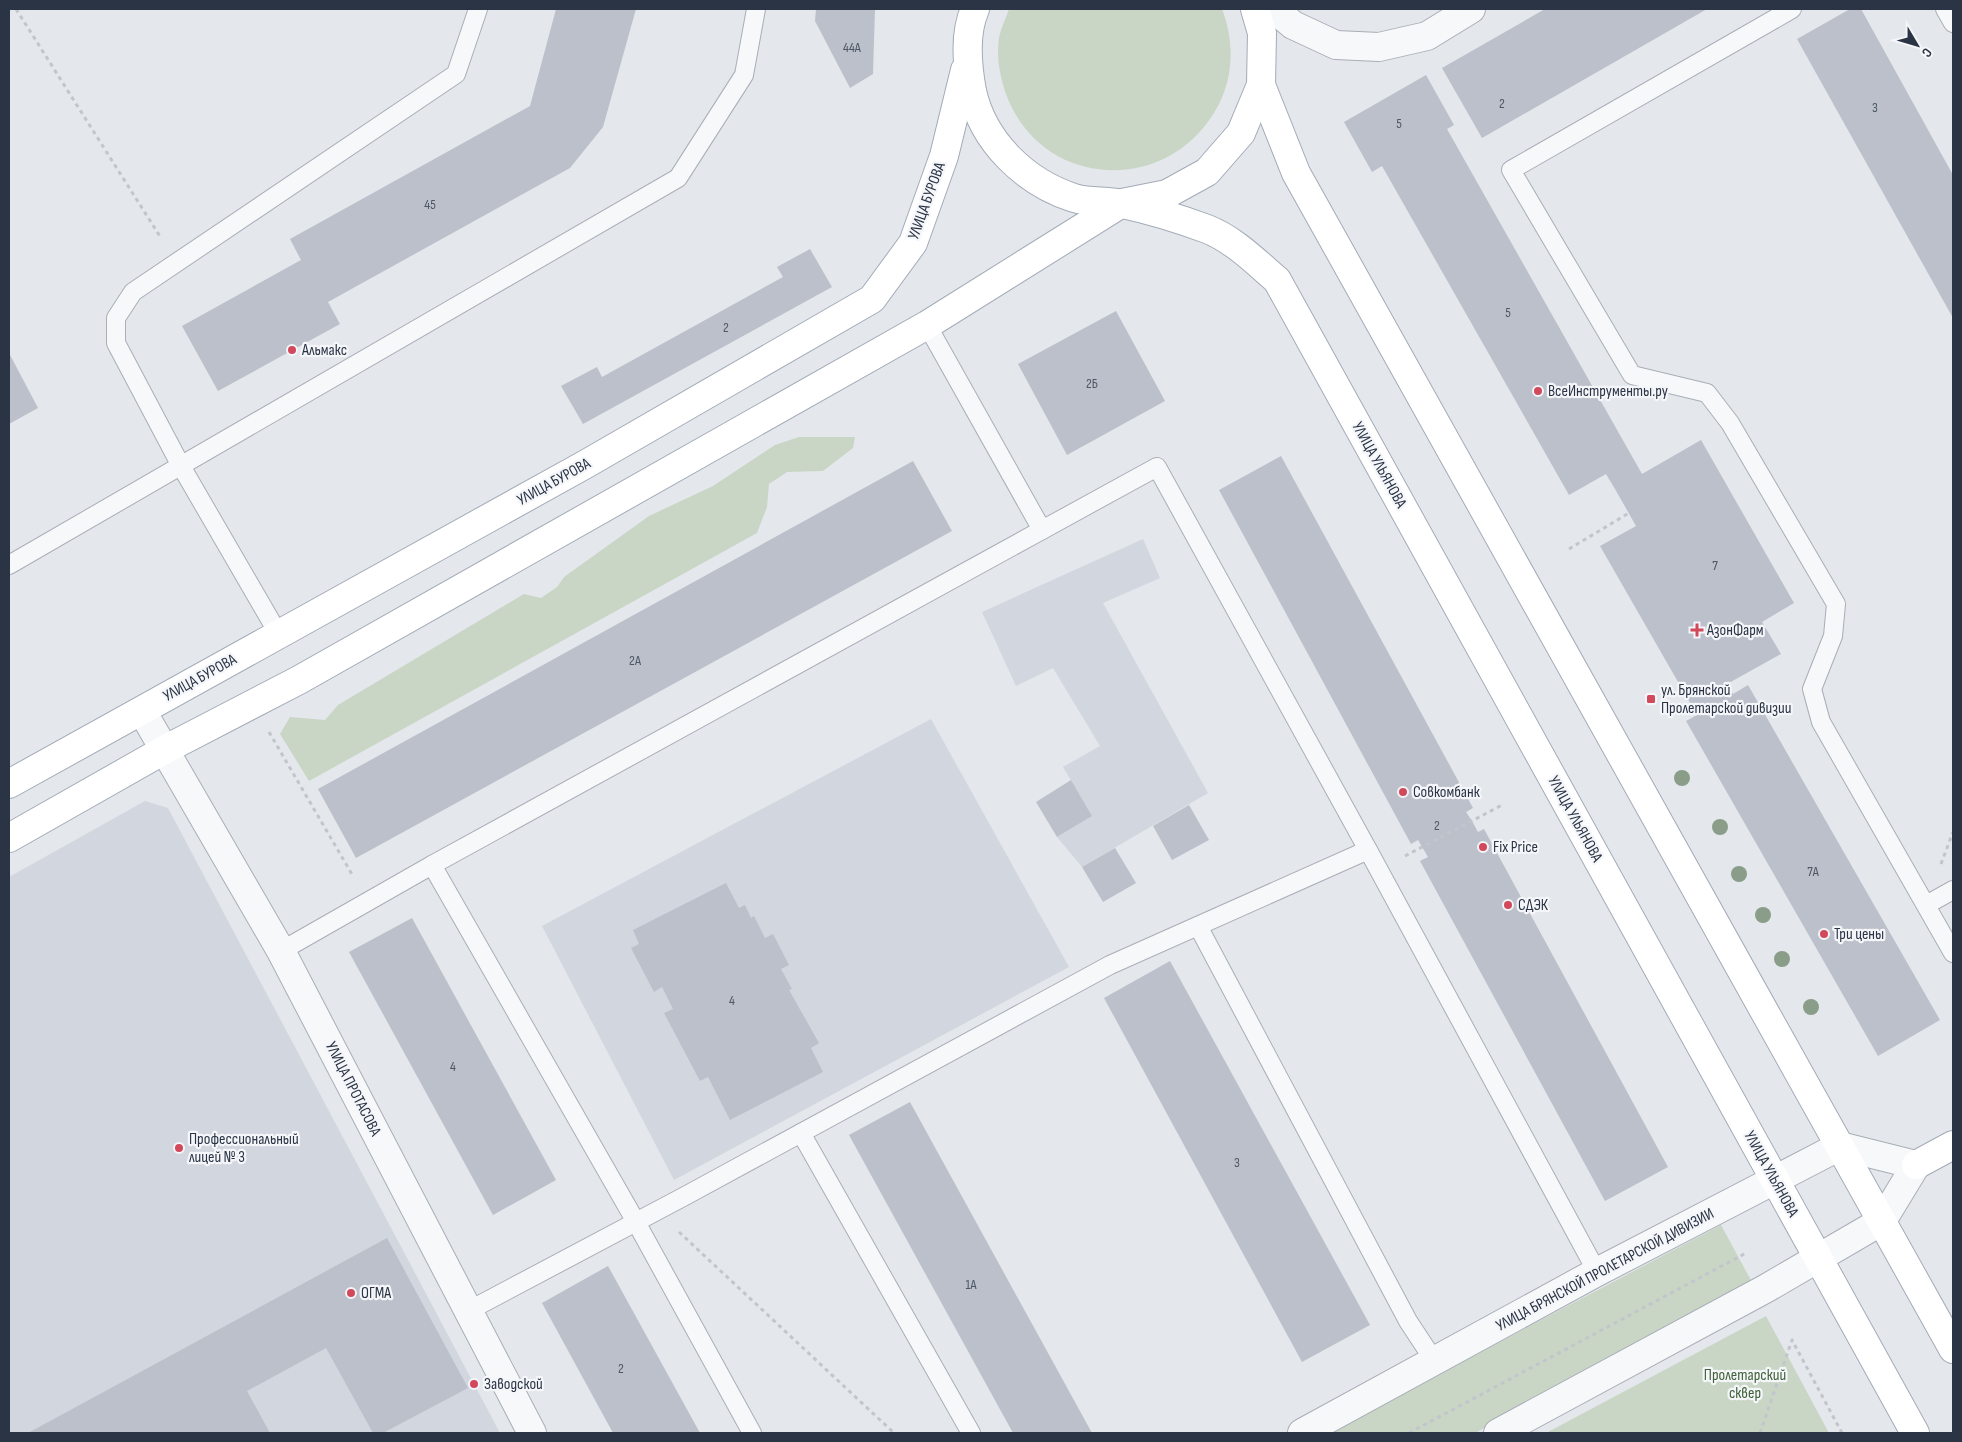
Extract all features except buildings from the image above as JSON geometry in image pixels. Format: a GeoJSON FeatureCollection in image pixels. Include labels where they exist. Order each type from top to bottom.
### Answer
{"type":"FeatureCollection","features":[{"type":"Feature","properties":{"kind":"main road"},"geometry":{"type":"LineString","coordinates":[[972,12],[967,64],[976,109],[999,148],[1034,179],[1076,199],[1122,203],[1167,194],[1207,172],[1242,133],[1261,85],[1262,33],[1254,9]]}},
{"type":"Feature","properties":{"kind":"main road","name":"УЛИЦА БУРОВА"},"geometry":{"type":"LineString","coordinates":[[9,784],[586,464],[872,299],[913,243],[944,156],[967,64]]}},
{"type":"Feature","properties":{"kind":"main road"},"geometry":{"type":"LineString","coordinates":[[1261,85],[1296,173],[1953,1349]]}},
{"type":"Feature","properties":{"kind":"main road"},"geometry":{"type":"LineString","coordinates":[[9,838],[166,749],[299,680],[927,325],[1122,203]]}},
{"type":"Feature","properties":{"kind":"main road","name":"УЛИЦА УЛЬЯНОВА"},"geometry":{"type":"LineString","coordinates":[[1122,203],[1208,230],[1244,252],[1277,280],[1914,1433]]}},
{"type":"Feature","properties":{"kind":"main road"},"geometry":{"type":"LineString","coordinates":[[1916,1165],[1953,1145]]}},
{"type":"Feature","properties":{"kind":"street"},"geometry":{"type":"LineString","coordinates":[[1274,9],[1293,25],[1336,46],[1379,47],[1427,36],[1471,9]]}},
{"type":"Feature","properties":{"kind":"street","name":"УЛИЦА ПРОТАСОВА"},"geometry":{"type":"LineString","coordinates":[[142,711],[166,749],[281,951],[532,1433]]}},
{"type":"Feature","properties":{"kind":"street"},"geometry":{"type":"LineString","coordinates":[[1498,1433],[1750,1298],[1882,1220],[1916,1165],[1840,1146]]}},
{"type":"Feature","properties":{"kind":"street","name":"УЛИЦА БРЯНСКОЙ ПРОЛЕТАРСКОЙ ДИВИЗИИ"},"geometry":{"type":"LineString","coordinates":[[1302,1433],[1597,1272],[1840,1146]]}},
{"type":"Feature","properties":{"kind":"lane"},"geometry":{"type":"LineString","coordinates":[[279,635],[181,466],[116,343],[116,318],[133,292],[456,74],[478,9]]}},
{"type":"Feature","properties":{"kind":"lane"},"geometry":{"type":"LineString","coordinates":[[9,565],[678,178],[744,75],[756,9]]}},
{"type":"Feature","properties":{"kind":"lane"},"geometry":{"type":"LineString","coordinates":[[1792,9],[1511,170],[1632,375],[1707,393],[1730,423],[1836,604],[1833,636],[1812,689],[1820,722],[1953,953]]}},
{"type":"Feature","properties":{"kind":"lane"},"geometry":{"type":"LineString","coordinates":[[1945,9],[1953,23]]}},
{"type":"Feature","properties":{"kind":"lane"},"geometry":{"type":"LineString","coordinates":[[927,325],[975,414],[1042,530]]}},
{"type":"Feature","properties":{"kind":"lane"},"geometry":{"type":"LineString","coordinates":[[281,951],[432,864],[1157,467],[1379,870],[1597,1272]]}},
{"type":"Feature","properties":{"kind":"lane"},"geometry":{"type":"LineString","coordinates":[[468,1311],[656,1212],[1110,965],[1368,850]]}},
{"type":"Feature","properties":{"kind":"lane"},"geometry":{"type":"LineString","coordinates":[[432,864],[636,1222],[752,1433]]}},
{"type":"Feature","properties":{"kind":"lane"},"geometry":{"type":"LineString","coordinates":[[1926,905],[1953,890]]}},
{"type":"Feature","properties":{"kind":"lane"},"geometry":{"type":"LineString","coordinates":[[1198,926],[1408,1321],[1435,1362]]}},
{"type":"Feature","properties":{"kind":"lane"},"geometry":{"type":"LineString","coordinates":[[801,1133],[970,1433]]}},
{"type":"Feature","properties":{"kind":"path"},"geometry":{"type":"LineString","coordinates":[[16,9],[176,262]]}},
{"type":"Feature","properties":{"kind":"path"},"geometry":{"type":"LineString","coordinates":[[1569,550],[1629,513]]}},
{"type":"Feature","properties":{"kind":"path"},"geometry":{"type":"LineString","coordinates":[[267,729],[367,900]]}},
{"type":"Feature","properties":{"kind":"path"},"geometry":{"type":"LineString","coordinates":[[1379,870],[1504,804]]}},
{"type":"Feature","properties":{"kind":"path"},"geometry":{"type":"LineString","coordinates":[[656,1212],[894,1433]]}},
{"type":"Feature","properties":{"kind":"path"},"geometry":{"type":"LineString","coordinates":[[1409,1433],[1746,1252]]}},
{"type":"Feature","properties":{"kind":"path"},"geometry":{"type":"LineString","coordinates":[[1760,1433],[1792,1340],[1842,1433]]}},
{"type":"Feature","properties":{"kind":"shaded area"},"geometry":{"type":"Polygon","coordinates":[[[1143,539],[1160,578],[1103,603],[1208,793],[1082,867],[1057,837],[1092,816],[1063,767],[1100,746],[1053,668],[1016,686],[982,612],[1143,539]]]}},
{"type":"Feature","properties":{"kind":"shaded area"},"geometry":{"type":"Polygon","coordinates":[[[931,719],[1069,967],[674,1180],[542,926],[931,719]]]}},
{"type":"Feature","properties":{"kind":"shaded area","name":"Профессиональный лицей № 3"},"geometry":{"type":"Polygon","coordinates":[[[145,801],[168,808],[500,1433],[9,1433],[9,877],[145,801]]]}},
{"type":"Feature","properties":{"kind":"green space"},"geometry":{"type":"Polygon","coordinates":[[[1009,9],[1222,9],[1229,33],[1231,57],[1224,93],[1219,104],[1198,134],[1171,155],[1140,167],[1108,170],[1077,164],[1048,150],[1024,126],[1006,94],[999,66],[998,45],[1009,9]]]}},
{"type":"Feature","properties":{"kind":"green space"},"geometry":{"type":"Polygon","coordinates":[[[799,437],[855,437],[853,448],[823,471],[787,472],[769,484],[767,507],[757,533],[309,781],[280,734],[290,717],[325,720],[338,705],[524,594],[541,598],[557,587],[564,577],[649,516],[713,486],[775,445],[799,437]]]}},
{"type":"Feature","properties":{"kind":"green space"},"geometry":{"type":"Polygon","coordinates":[[[1721,1225],[1753,1284],[1475,1433],[1327,1433],[1721,1225]]]}},
{"type":"Feature","properties":{"kind":"green space","name":"Пролетарский сквер"},"geometry":{"type":"Polygon","coordinates":[[[1766,1316],[1829,1433],[1546,1433],[1766,1316]]]}},
{"type":"Feature","properties":{"kind":"place","name":"Альмакс"},"geometry":{"type":"Point","coordinates":[292,350]}},
{"type":"Feature","properties":{"kind":"place","name":"ВсеИнструменты.ру"},"geometry":{"type":"Point","coordinates":[1538,391]}},
{"type":"Feature","properties":{"kind":"place","name":"АзонФарм"},"geometry":{"type":"Point","coordinates":[1697,630]}},
{"type":"Feature","properties":{"kind":"place","name":"ул. Брянской Пролетарской дивизии"},"geometry":{"type":"Point","coordinates":[1651,699]}},
{"type":"Feature","properties":{"kind":"place","name":"Совкомбанк"},"geometry":{"type":"Point","coordinates":[1403,792]}},
{"type":"Feature","properties":{"kind":"place","name":"Fix Price"},"geometry":{"type":"Point","coordinates":[1483,847]}},
{"type":"Feature","properties":{"kind":"place","name":"СДЭК"},"geometry":{"type":"Point","coordinates":[1508,905]}},
{"type":"Feature","properties":{"kind":"place","name":"Три цены"},"geometry":{"type":"Point","coordinates":[1824,934]}},
{"type":"Feature","properties":{"kind":"place","name":"Профессиональный лицей № 3"},"geometry":{"type":"Point","coordinates":[179,1148]}},
{"type":"Feature","properties":{"kind":"place","name":"ОГМА"},"geometry":{"type":"Point","coordinates":[351,1293]}},
{"type":"Feature","properties":{"kind":"place","name":"Заводской"},"geometry":{"type":"Point","coordinates":[474,1384]}}]}
